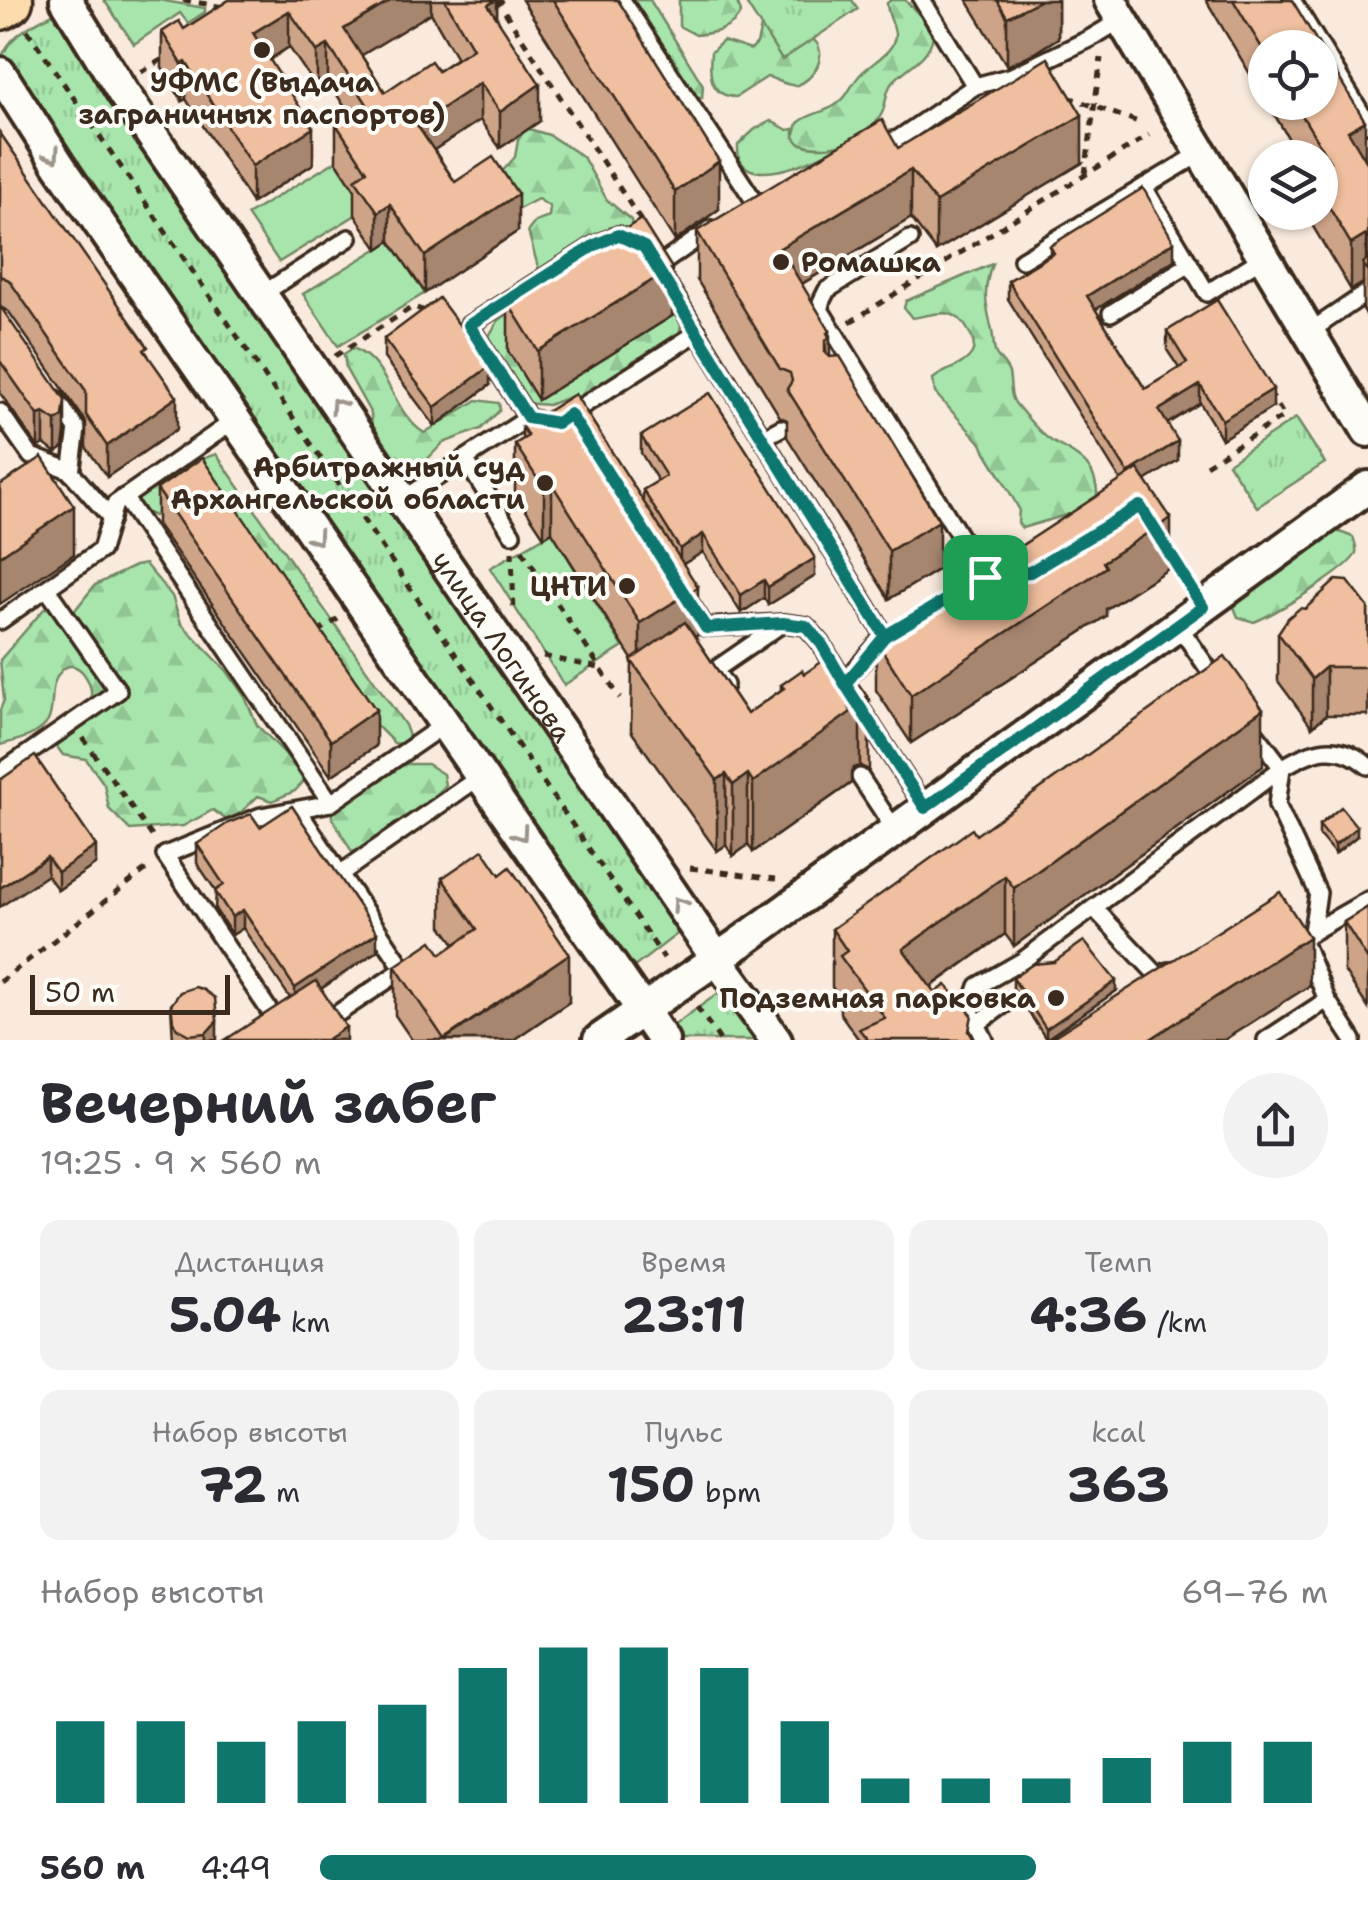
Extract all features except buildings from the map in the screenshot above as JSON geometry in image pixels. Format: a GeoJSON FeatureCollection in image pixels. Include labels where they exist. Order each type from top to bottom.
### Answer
{"type":"FeatureCollection","features":[{"type":"Feature","properties":{"kind":"street","name":"улица Логинова"},"geometry":{"type":"LineString","coordinates":[[66,0],[124,93],[776,1040]]}},
{"type":"Feature","properties":{"kind":"street"},"geometry":{"type":"LineString","coordinates":[[1116,10],[1368,431]]}},
{"type":"Feature","properties":{"kind":"street"},"geometry":{"type":"LineString","coordinates":[[0,73],[663,1040]]}},
{"type":"Feature","properties":{"kind":"street"},"geometry":{"type":"LineString","coordinates":[[599,1040],[717,959],[1368,487]]}},
{"type":"Feature","properties":{"kind":"lane"},"geometry":{"type":"LineString","coordinates":[[622,0],[752,199]]}},
{"type":"Feature","properties":{"kind":"lane"},"geometry":{"type":"LineString","coordinates":[[922,0],[976,86]]}},
{"type":"Feature","properties":{"kind":"lane"},"geometry":{"type":"LineString","coordinates":[[1292,0],[1368,124]]}},
{"type":"Feature","properties":{"kind":"lane"},"geometry":{"type":"LineString","coordinates":[[867,146],[898,139],[976,86],[1012,76],[1089,39],[1116,10]]}},
{"type":"Feature","properties":{"kind":"lane"},"geometry":{"type":"LineString","coordinates":[[1022,260],[1201,153]]}},
{"type":"Feature","properties":{"kind":"lane"},"geometry":{"type":"LineString","coordinates":[[1144,187],[1207,293],[1264,257]]}},
{"type":"Feature","properties":{"kind":"lane"},"geometry":{"type":"LineString","coordinates":[[737,210],[769,191]]}},
{"type":"Feature","properties":{"kind":"lane"},"geometry":{"type":"LineString","coordinates":[[650,257],[721,222]]}},
{"type":"Feature","properties":{"kind":"lane"},"geometry":{"type":"LineString","coordinates":[[528,418],[469,325],[595,245],[618,235],[650,257],[885,636]]}},
{"type":"Feature","properties":{"kind":"lane"},"geometry":{"type":"LineString","coordinates":[[262,295],[350,238]]}},
{"type":"Feature","properties":{"kind":"lane"},"geometry":{"type":"LineString","coordinates":[[910,238],[827,290],[821,311],[835,332],[856,382],[993,576],[968,586]]}},
{"type":"Feature","properties":{"kind":"lane"},"geometry":{"type":"LineString","coordinates":[[1111,313],[1190,264]]}},
{"type":"Feature","properties":{"kind":"lane"},"geometry":{"type":"LineString","coordinates":[[1309,332],[1368,292]]}},
{"type":"Feature","properties":{"kind":"lane"},"geometry":{"type":"LineString","coordinates":[[402,500],[528,418],[557,423],[698,332]]}},
{"type":"Feature","properties":{"kind":"lane"},"geometry":{"type":"LineString","coordinates":[[44,382],[77,429],[72,473]]}},
{"type":"Feature","properties":{"kind":"lane"},"geometry":{"type":"LineString","coordinates":[[0,412],[31,456],[72,473],[111,518]]}},
{"type":"Feature","properties":{"kind":"lane"},"geometry":{"type":"LineString","coordinates":[[570,414],[579,429]]}},
{"type":"Feature","properties":{"kind":"lane"},"geometry":{"type":"LineString","coordinates":[[0,621],[101,550],[115,504],[236,420]]}},
{"type":"Feature","properties":{"kind":"lane"},"geometry":{"type":"LineString","coordinates":[[764,438],[782,428]]}},
{"type":"Feature","properties":{"kind":"lane"},"geometry":{"type":"LineString","coordinates":[[464,460],[512,534]]}},
{"type":"Feature","properties":{"kind":"lane"},"geometry":{"type":"LineString","coordinates":[[124,497],[331,803]]}},
{"type":"Feature","properties":{"kind":"lane"},"geometry":{"type":"LineString","coordinates":[[676,582],[706,628],[783,623],[806,626],[821,643],[925,808]]}},
{"type":"Feature","properties":{"kind":"lane"},"geometry":{"type":"LineString","coordinates":[[0,773],[118,690],[47,589]]}},
{"type":"Feature","properties":{"kind":"lane"},"geometry":{"type":"LineString","coordinates":[[734,698],[714,670],[783,623]]}},
{"type":"Feature","properties":{"kind":"lane"},"geometry":{"type":"LineString","coordinates":[[1178,625],[1282,768],[1277,805],[1318,893],[1307,936],[1327,1000],[1354,1040]]}},
{"type":"Feature","properties":{"kind":"lane"},"geometry":{"type":"LineString","coordinates":[[823,700],[845,684],[885,636],[902,626]]}},
{"type":"Feature","properties":{"kind":"lane"},"geometry":{"type":"LineString","coordinates":[[289,1040],[165,855],[261,816],[331,803],[445,724]]}},
{"type":"Feature","properties":{"kind":"lane"},"geometry":{"type":"LineString","coordinates":[[985,1040],[970,1010],[978,986],[1022,962],[1282,768],[1298,757],[1330,748],[1354,752],[1368,766]]}},
{"type":"Feature","properties":{"kind":"lane"},"geometry":{"type":"LineString","coordinates":[[340,874],[481,776]]}},
{"type":"Feature","properties":{"kind":"lane"},"geometry":{"type":"LineString","coordinates":[[860,777],[895,830]]}},
{"type":"Feature","properties":{"kind":"lane"},"geometry":{"type":"LineString","coordinates":[[298,810],[404,969],[323,1033],[299,1040]]}},
{"type":"Feature","properties":{"kind":"lane"},"geometry":{"type":"LineString","coordinates":[[1307,936],[1368,900]]}},
{"type":"Feature","properties":{"kind":"lane"},"geometry":{"type":"LineString","coordinates":[[1094,908],[1158,977],[1175,967]]}},
{"type":"Feature","properties":{"kind":"lane"},"geometry":{"type":"LineString","coordinates":[[1290,922],[1307,936]]}},
{"type":"Feature","properties":{"kind":"lane"},"geometry":{"type":"LineString","coordinates":[[1266,1040],[1327,1000]]}},
{"type":"Feature","properties":{"kind":"lane"},"geometry":{"type":"LineString","coordinates":[[976,1024],[1009,1001]]}},
{"type":"Feature","properties":{"kind":"path"},"geometry":{"type":"LineString","coordinates":[[183,0],[226,7]]}},
{"type":"Feature","properties":{"kind":"path"},"geometry":{"type":"LineString","coordinates":[[503,0],[498,3],[643,220],[650,257]]}},
{"type":"Feature","properties":{"kind":"path"},"geometry":{"type":"LineString","coordinates":[[10,10],[664,958]]}},
{"type":"Feature","properties":{"kind":"path"},"geometry":{"type":"LineString","coordinates":[[138,74],[170,54]]}},
{"type":"Feature","properties":{"kind":"path"},"geometry":{"type":"LineString","coordinates":[[1084,176],[1100,58]]}},
{"type":"Feature","properties":{"kind":"path"},"geometry":{"type":"LineString","coordinates":[[1012,76],[1141,123]]}},
{"type":"Feature","properties":{"kind":"path"},"geometry":{"type":"LineString","coordinates":[[835,332],[1148,135]]}},
{"type":"Feature","properties":{"kind":"path"},"geometry":{"type":"LineString","coordinates":[[332,358],[413,307],[469,325]]}},
{"type":"Feature","properties":{"kind":"path"},"geometry":{"type":"LineString","coordinates":[[1206,465],[1284,416],[1264,385]]}},
{"type":"Feature","properties":{"kind":"path"},"geometry":{"type":"LineString","coordinates":[[512,534],[515,628]]}},
{"type":"Feature","properties":{"kind":"path"},"geometry":{"type":"LineString","coordinates":[[512,534],[620,698]]}},
{"type":"Feature","properties":{"kind":"path"},"geometry":{"type":"LineString","coordinates":[[1161,540],[1203,607]]}},
{"type":"Feature","properties":{"kind":"path"},"geometry":{"type":"LineString","coordinates":[[310,638],[340,617]]}},
{"type":"Feature","properties":{"kind":"path"},"geometry":{"type":"LineString","coordinates":[[530,653],[599,668]]}},
{"type":"Feature","properties":{"kind":"path"},"geometry":{"type":"LineString","coordinates":[[0,982],[165,855],[72,723]]}},
{"type":"Feature","properties":{"kind":"path"},"geometry":{"type":"LineString","coordinates":[[686,868],[776,879]]}},
{"type":"Feature","properties":{"kind":"path"},"geometry":{"type":"LineString","coordinates":[[698,1007],[720,1040]]}},
{"type":"Feature","properties":{"kind":"green space"},"geometry":{"type":"Polygon","coordinates":[[[104,0],[159,0],[205,8],[205,12],[188,23],[180,13],[134,44],[104,0]]]}},
{"type":"Feature","properties":{"kind":"green space"},"geometry":{"type":"Polygon","coordinates":[[[632,0],[650,0],[703,85],[702,98],[691,94],[632,0]]]}},
{"type":"Feature","properties":{"kind":"green space"},"geometry":{"type":"Polygon","coordinates":[[[679,0],[736,0],[741,12],[728,27],[696,35],[679,26],[679,0]]]}},
{"type":"Feature","properties":{"kind":"green space"},"geometry":{"type":"Polygon","coordinates":[[[744,0],[852,0],[858,9],[782,60],[744,0]]]}},
{"type":"Feature","properties":{"kind":"green space"},"geometry":{"type":"Polygon","coordinates":[[[905,0],[924,20],[933,36],[926,51],[892,83],[882,113],[867,131],[834,146],[799,143],[794,137],[798,123],[839,103],[859,76],[891,47],[895,34],[887,3],[905,0]]]}},
{"type":"Feature","properties":{"kind":"green space"},"geometry":{"type":"Polygon","coordinates":[[[53,14],[66,22],[681,931],[629,971],[1,62],[14,39],[53,14]]]}},
{"type":"Feature","properties":{"kind":"green space"},"geometry":{"type":"Polygon","coordinates":[[[763,19],[810,37],[819,47],[820,60],[809,78],[797,85],[767,77],[736,97],[727,96],[713,82],[711,52],[723,41],[751,50],[757,44],[763,19]]]}},
{"type":"Feature","properties":{"kind":"green space"},"geometry":{"type":"Polygon","coordinates":[[[771,121],[794,129],[794,137],[807,146],[842,144],[800,165],[764,172],[750,170],[741,161],[738,145],[771,121]]]}},
{"type":"Feature","properties":{"kind":"green space"},"geometry":{"type":"Polygon","coordinates":[[[526,128],[549,135],[583,157],[607,200],[631,220],[633,231],[682,318],[679,336],[665,347],[634,360],[621,374],[581,400],[569,397],[548,405],[524,403],[484,344],[498,321],[511,311],[540,274],[528,231],[535,222],[549,217],[550,207],[538,199],[509,214],[500,174],[515,157],[518,140],[526,128]]]}},
{"type":"Feature","properties":{"kind":"green space"},"geometry":{"type":"Polygon","coordinates":[[[336,161],[367,208],[279,262],[247,215],[336,161]]]}},
{"type":"Feature","properties":{"kind":"green space"},"geometry":{"type":"Polygon","coordinates":[[[390,241],[425,293],[338,346],[303,294],[390,241]]]}},
{"type":"Feature","properties":{"kind":"green space"},"geometry":{"type":"Polygon","coordinates":[[[992,264],[987,306],[995,352],[1009,373],[1014,400],[1044,435],[1088,466],[1096,482],[1097,506],[1022,528],[1018,523],[1019,509],[980,442],[935,393],[933,379],[964,362],[972,353],[974,344],[969,333],[963,322],[950,314],[912,318],[904,308],[906,301],[992,264]]]}},
{"type":"Feature","properties":{"kind":"green space"},"geometry":{"type":"Polygon","coordinates":[[[353,348],[375,365],[404,413],[424,433],[477,400],[499,403],[500,410],[481,429],[443,443],[419,468],[402,475],[372,430],[371,414],[346,369],[344,354],[353,348]]]}},
{"type":"Feature","properties":{"kind":"green space"},"geometry":{"type":"Polygon","coordinates":[[[1296,418],[1325,463],[1257,507],[1228,463],[1296,418]]]}},
{"type":"Feature","properties":{"kind":"green space"},"geometry":{"type":"Polygon","coordinates":[[[216,454],[405,725],[409,736],[403,745],[394,743],[162,509],[154,516],[141,510],[137,497],[173,469],[216,454]]]}},
{"type":"Feature","properties":{"kind":"green space"},"geometry":{"type":"Polygon","coordinates":[[[552,532],[623,647],[564,685],[490,568],[552,532]]]}},
{"type":"Feature","properties":{"kind":"green space"},"geometry":{"type":"Polygon","coordinates":[[[1326,532],[1353,537],[1356,549],[1340,570],[1263,618],[1254,622],[1238,617],[1234,607],[1257,583],[1326,532]]]}},
{"type":"Feature","properties":{"kind":"green space"},"geometry":{"type":"Polygon","coordinates":[[[145,564],[172,596],[181,623],[227,671],[245,697],[257,725],[301,770],[303,782],[295,791],[272,801],[258,796],[233,820],[228,821],[213,810],[183,826],[130,830],[109,809],[104,784],[86,759],[63,755],[49,736],[90,700],[88,680],[74,666],[68,666],[57,676],[50,715],[44,726],[0,745],[0,710],[4,700],[0,660],[44,609],[54,605],[75,610],[95,585],[145,564]]]}},
{"type":"Feature","properties":{"kind":"green space"},"geometry":{"type":"Polygon","coordinates":[[[395,764],[427,764],[443,774],[445,785],[411,816],[352,852],[332,817],[332,809],[395,764]]]}},
{"type":"Feature","properties":{"kind":"green space"},"geometry":{"type":"Polygon","coordinates":[[[720,992],[754,1040],[679,1040],[670,1028],[720,992]]]}},
{"type":"Feature","properties":{"kind":"place","name":"УФМС (Выдача заграничных паспортов)"},"geometry":{"type":"Point","coordinates":[262,50]}},
{"type":"Feature","properties":{"kind":"place","name":"Ромашка"},"geometry":{"type":"Point","coordinates":[781,262]}},
{"type":"Feature","properties":{"kind":"place","name":"Арбитражный суд Архангельской области"},"geometry":{"type":"Point","coordinates":[545,483]}},
{"type":"Feature","properties":{"kind":"place","name":"ЦНТИ"},"geometry":{"type":"Point","coordinates":[627,586]}},
{"type":"Feature","properties":{"kind":"place","name":"Подземная парковка"},"geometry":{"type":"Point","coordinates":[1056,998]}},
{"type":"Feature","properties":{"kind":"route"},"geometry":{"type":"LineString","coordinates":[[985,577],[885,636],[845,684],[806,626],[783,623],[706,628],[570,414],[557,423],[528,418],[469,325],[595,245],[618,235],[644,247],[885,636],[845,684],[925,808],[1203,607],[1140,506],[1030,572],[985,577]]}}]}
